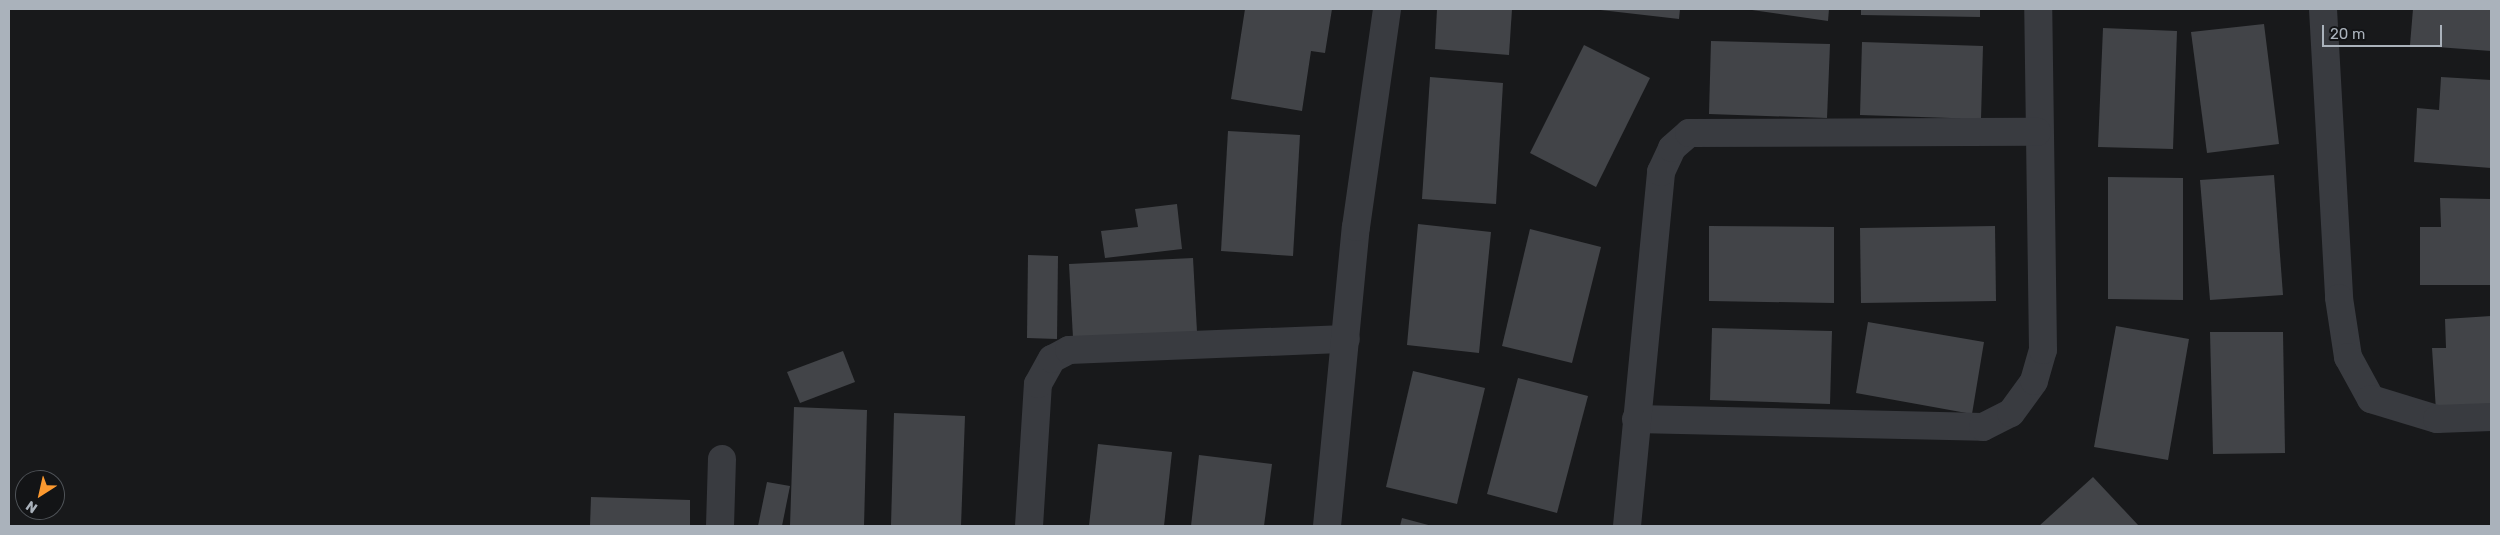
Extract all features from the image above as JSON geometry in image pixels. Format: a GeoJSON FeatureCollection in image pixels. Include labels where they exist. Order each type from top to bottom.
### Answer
{"type":"FeatureCollection","features":[{"type":"Feature","properties":{"kind":"street"},"geometry":{"type":"LineString","coordinates":[[1327,526],[1346,339],[1386,9]]}},
{"type":"Feature","properties":{"kind":"street"},"geometry":{"type":"LineString","coordinates":[[1636,419],[1983,428],[2011,413],[2034,381],[2043,350],[2037,132],[2038,9]]}},
{"type":"Feature","properties":{"kind":"street"},"geometry":{"type":"LineString","coordinates":[[2324,9],[2339,298],[2348,357],[2372,399],[2437,419],[2491,417]]}},
{"type":"Feature","properties":{"kind":"street"},"geometry":{"type":"LineString","coordinates":[[1627,526],[1661,172],[1672,148],[1689,133],[2037,132]]}},
{"type":"Feature","properties":{"kind":"street"},"geometry":{"type":"LineString","coordinates":[[1029,526],[1038,384],[1052,359],[1070,350],[1346,339]]}},
{"type":"Feature","properties":{"kind":"street"},"geometry":{"type":"LineString","coordinates":[[720,526],[722,460]]}},
{"type":"Feature","properties":{"kind":"building"},"geometry":{"type":"Polygon","coordinates":[[[1245,9],[1332,9],[1325,53],[1311,51],[1302,111],[1231,99],[1245,9]]]}},
{"type":"Feature","properties":{"kind":"building"},"geometry":{"type":"Polygon","coordinates":[[[1437,9],[1512,9],[1509,55],[1435,49],[1437,9]]]}},
{"type":"Feature","properties":{"kind":"building"},"geometry":{"type":"Polygon","coordinates":[[[1592,9],[1680,9],[1679,19],[1592,9]]]}},
{"type":"Feature","properties":{"kind":"building"},"geometry":{"type":"Polygon","coordinates":[[[1745,9],[1829,9],[1828,21],[1745,9]]]}},
{"type":"Feature","properties":{"kind":"building"},"geometry":{"type":"Polygon","coordinates":[[[1861,9],[1980,9],[1980,17],[1861,15],[1861,9]]]}},
{"type":"Feature","properties":{"kind":"building"},"geometry":{"type":"Polygon","coordinates":[[[2413,9],[2491,9],[2491,51],[2410,45],[2413,9]]]}},
{"type":"Feature","properties":{"kind":"building"},"geometry":{"type":"Polygon","coordinates":[[[2264,24],[2279,144],[2207,153],[2191,32],[2264,24]]]}},
{"type":"Feature","properties":{"kind":"building"},"geometry":{"type":"Polygon","coordinates":[[[2103,28],[2177,31],[2173,149],[2098,147],[2103,28]]]}},
{"type":"Feature","properties":{"kind":"building"},"geometry":{"type":"Polygon","coordinates":[[[1711,41],[1830,44],[1827,118],[1709,114],[1711,41]]]}},
{"type":"Feature","properties":{"kind":"building"},"geometry":{"type":"Polygon","coordinates":[[[1862,42],[1983,46],[1981,119],[1860,115],[1862,42]]]}},
{"type":"Feature","properties":{"kind":"building"},"geometry":{"type":"Polygon","coordinates":[[[1584,45],[1650,78],[1596,187],[1530,153],[1584,45]]]}},
{"type":"Feature","properties":{"kind":"building"},"geometry":{"type":"Polygon","coordinates":[[[1430,77],[1503,83],[1496,204],[1422,199],[1430,77]]]}},
{"type":"Feature","properties":{"kind":"building"},"geometry":{"type":"Polygon","coordinates":[[[2441,77],[2491,80],[2491,168],[2414,162],[2417,108],[2439,110],[2441,77]]]}},
{"type":"Feature","properties":{"kind":"building"},"geometry":{"type":"Polygon","coordinates":[[[1228,131],[1300,135],[1293,256],[1221,251],[1228,131]]]}},
{"type":"Feature","properties":{"kind":"building"},"geometry":{"type":"Polygon","coordinates":[[[2274,175],[2283,295],[2210,300],[2200,180],[2274,175]]]}},
{"type":"Feature","properties":{"kind":"building"},"geometry":{"type":"Polygon","coordinates":[[[2108,177],[2183,178],[2183,300],[2108,299],[2108,177]]]}},
{"type":"Feature","properties":{"kind":"building"},"geometry":{"type":"Polygon","coordinates":[[[2440,198],[2491,199],[2491,285],[2420,285],[2420,227],[2441,227],[2440,198]]]}},
{"type":"Feature","properties":{"kind":"building"},"geometry":{"type":"Polygon","coordinates":[[[1177,204],[1182,249],[1105,258],[1101,231],[1138,227],[1135,209],[1177,204]]]}},
{"type":"Feature","properties":{"kind":"building"},"geometry":{"type":"Polygon","coordinates":[[[1418,224],[1491,232],[1479,353],[1407,345],[1418,224]]]}},
{"type":"Feature","properties":{"kind":"building"},"geometry":{"type":"Polygon","coordinates":[[[1709,226],[1834,227],[1834,303],[1709,301],[1709,226]]]}},
{"type":"Feature","properties":{"kind":"building"},"geometry":{"type":"Polygon","coordinates":[[[1995,226],[1996,301],[1861,303],[1860,228],[1995,226]]]}},
{"type":"Feature","properties":{"kind":"building"},"geometry":{"type":"Polygon","coordinates":[[[1530,229],[1601,247],[1572,363],[1502,346],[1530,229]]]}},
{"type":"Feature","properties":{"kind":"building"},"geometry":{"type":"Polygon","coordinates":[[[1028,255],[1058,256],[1057,339],[1027,338],[1028,255]]]}},
{"type":"Feature","properties":{"kind":"building"},"geometry":{"type":"Polygon","coordinates":[[[1193,258],[1197,332],[1073,338],[1069,264],[1193,258]]]}},
{"type":"Feature","properties":{"kind":"building"},"geometry":{"type":"Polygon","coordinates":[[[2491,316],[2491,408],[2436,411],[2432,348],[2446,348],[2445,319],[2491,316]]]}},
{"type":"Feature","properties":{"kind":"building"},"geometry":{"type":"Polygon","coordinates":[[[1868,322],[1984,342],[1972,414],[1856,393],[1868,322]]]}},
{"type":"Feature","properties":{"kind":"building"},"geometry":{"type":"Polygon","coordinates":[[[2116,326],[2189,339],[2168,460],[2094,447],[2116,326]]]}},
{"type":"Feature","properties":{"kind":"building"},"geometry":{"type":"Polygon","coordinates":[[[1712,328],[1832,331],[1830,404],[1710,400],[1712,328]]]}},
{"type":"Feature","properties":{"kind":"building"},"geometry":{"type":"Polygon","coordinates":[[[2210,332],[2283,332],[2285,453],[2213,454],[2210,332]]]}},
{"type":"Feature","properties":{"kind":"building"},"geometry":{"type":"Polygon","coordinates":[[[843,351],[855,382],[800,403],[787,372],[843,351]]]}},
{"type":"Feature","properties":{"kind":"building"},"geometry":{"type":"Polygon","coordinates":[[[1413,371],[1485,388],[1457,504],[1386,487],[1413,371]]]}},
{"type":"Feature","properties":{"kind":"building"},"geometry":{"type":"Polygon","coordinates":[[[1518,378],[1588,396],[1557,513],[1487,494],[1518,378]]]}},
{"type":"Feature","properties":{"kind":"building"},"geometry":{"type":"Polygon","coordinates":[[[794,407],[867,410],[864,526],[790,526],[794,407]]]}},
{"type":"Feature","properties":{"kind":"building"},"geometry":{"type":"Polygon","coordinates":[[[894,413],[965,416],[961,526],[891,526],[894,413]]]}},
{"type":"Feature","properties":{"kind":"building"},"geometry":{"type":"Polygon","coordinates":[[[1098,444],[1172,452],[1164,526],[1089,526],[1098,444]]]}},
{"type":"Feature","properties":{"kind":"building"},"geometry":{"type":"Polygon","coordinates":[[[1199,455],[1272,464],[1264,526],[1191,526],[1199,455]]]}},
{"type":"Feature","properties":{"kind":"building"},"geometry":{"type":"Polygon","coordinates":[[[2093,477],[2139,526],[2039,526],[2093,477]]]}},
{"type":"Feature","properties":{"kind":"building"},"geometry":{"type":"Polygon","coordinates":[[[767,482],[790,486],[782,526],[758,526],[767,482]]]}},
{"type":"Feature","properties":{"kind":"building"},"geometry":{"type":"Polygon","coordinates":[[[591,497],[690,500],[690,526],[590,526],[591,497]]]}},
{"type":"Feature","properties":{"kind":"building"},"geometry":{"type":"Polygon","coordinates":[[[1402,518],[1432,526],[1400,526],[1402,518]]]}}]}
